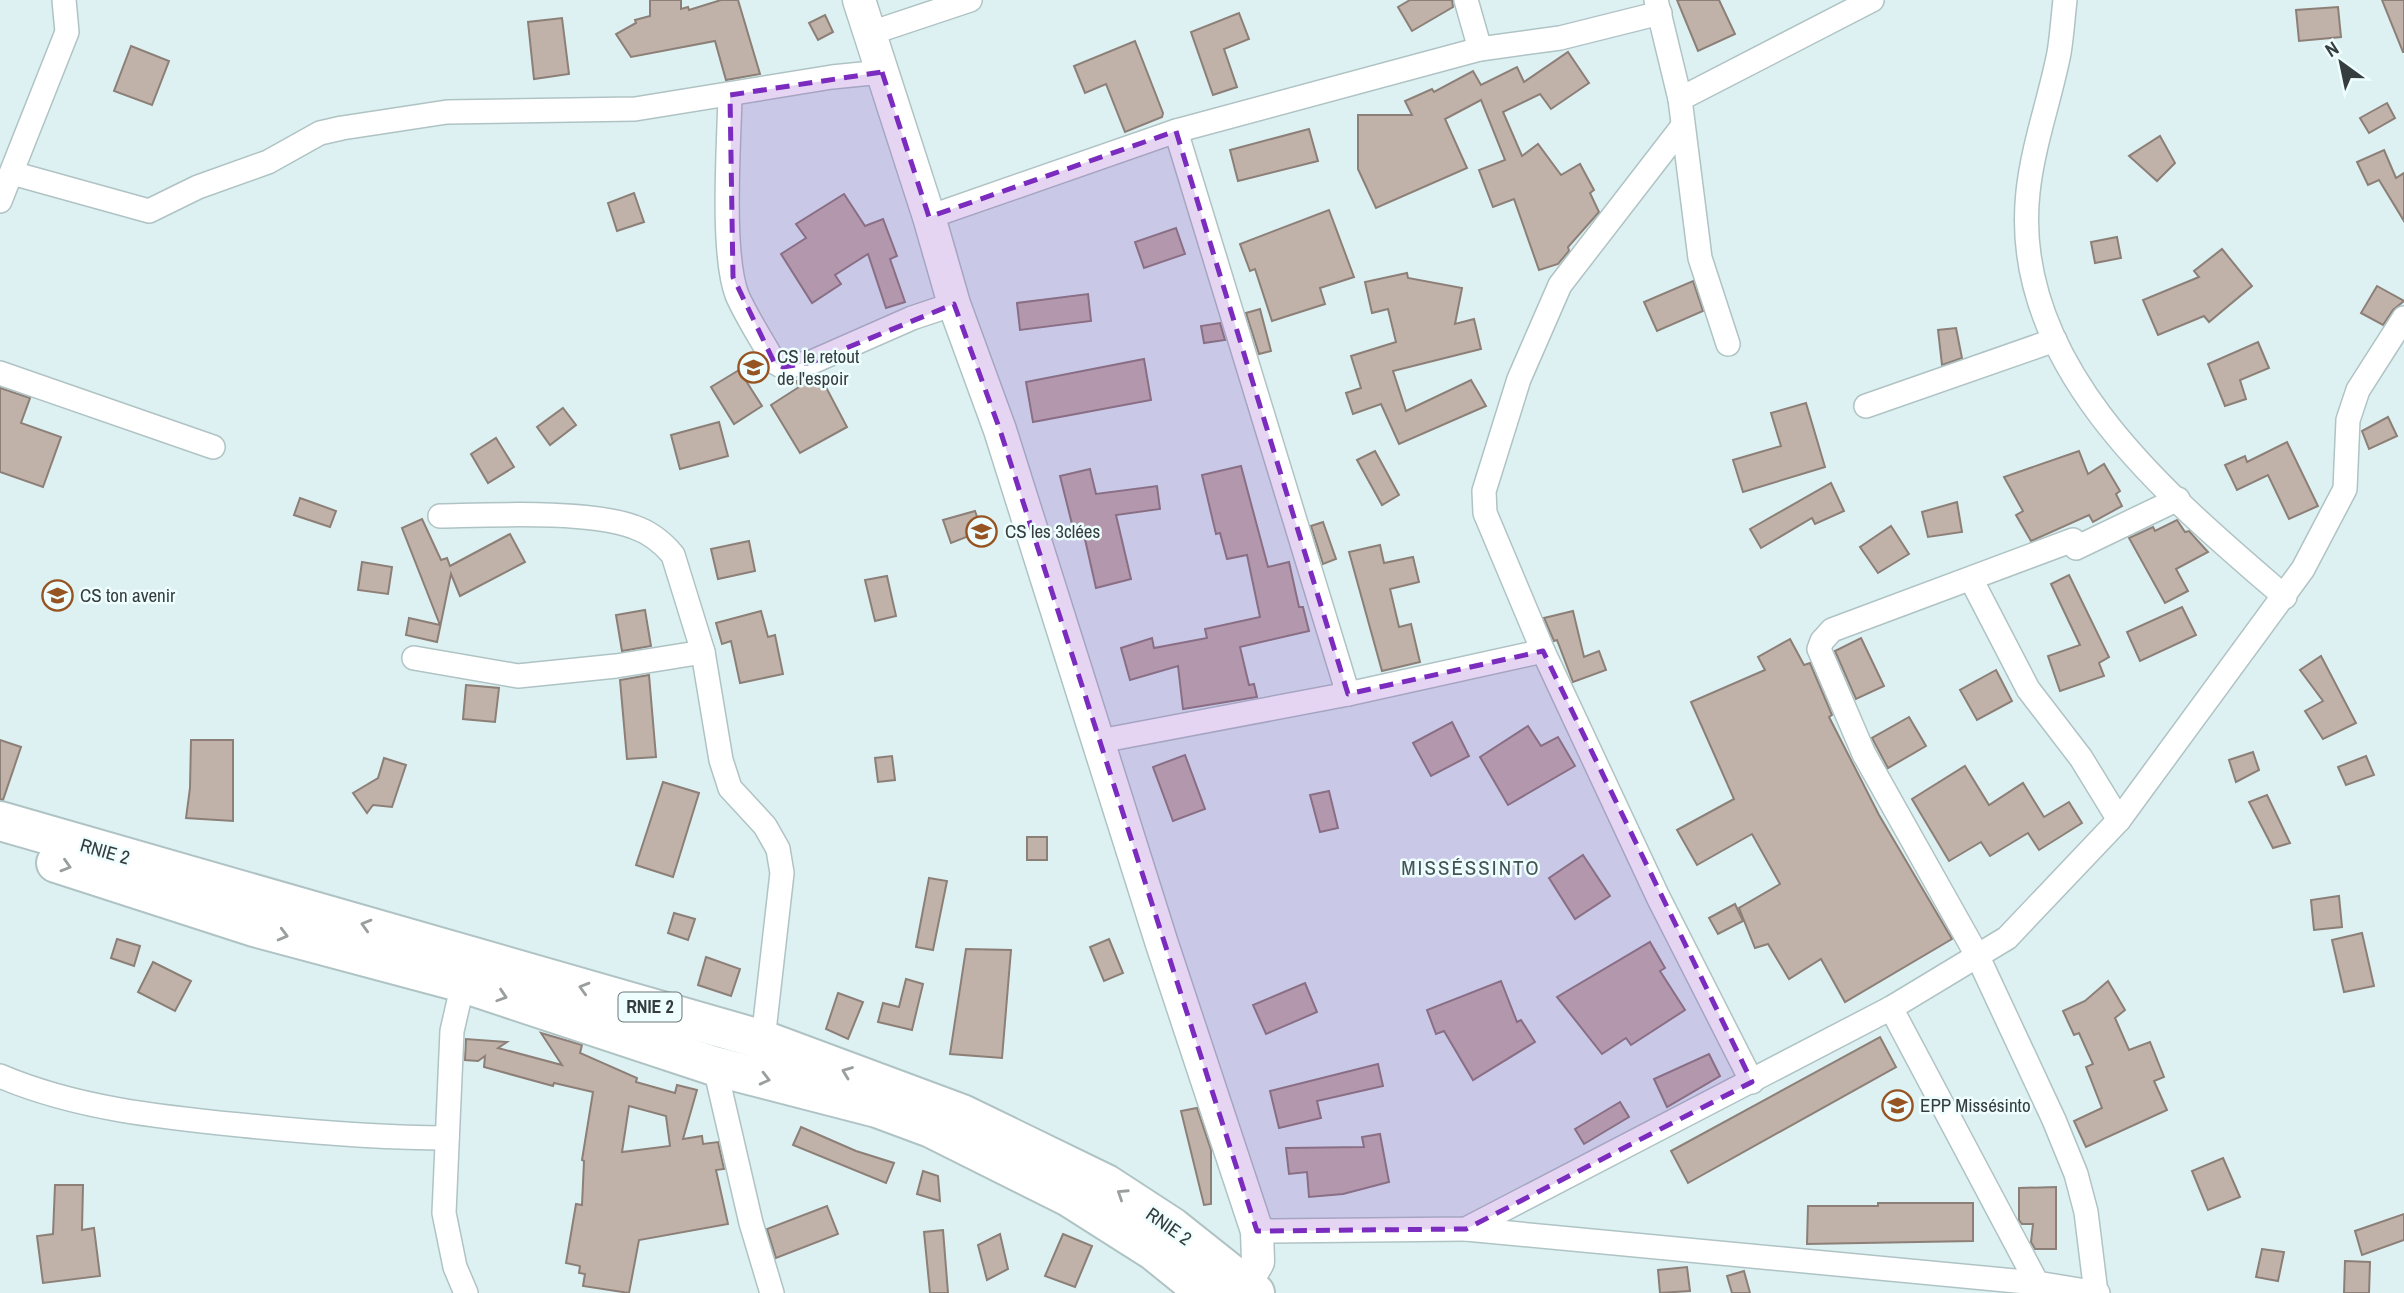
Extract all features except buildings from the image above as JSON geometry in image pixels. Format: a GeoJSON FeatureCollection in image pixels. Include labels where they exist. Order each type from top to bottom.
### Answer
{"type":"FeatureCollection","features":[{"type":"Feature","properties":{"kind":"highway","name":"RNIE 2"},"geometry":{"type":"LineString","coordinates":[[0,821],[763,1040],[962,1114],[1106,1184],[1172,1227],[1247,1290]]}},
{"type":"Feature","properties":{"kind":"highway","name":"RNIE 2"},"geometry":{"type":"LineString","coordinates":[[0,848],[254,927],[463,983],[714,1066],[877,1108],[931,1128],[1069,1197],[1154,1251],[1206,1293]]}},
{"type":"Feature","properties":{"kind":"main road"},"geometry":{"type":"LineString","coordinates":[[859,0],[954,304],[1000,430],[1162,944],[1257,1231],[1258,1262],[1247,1290]]}},
{"type":"Feature","properties":{"kind":"street"},"geometry":{"type":"LineString","coordinates":[[0,201],[67,32],[64,0]]}},
{"type":"Feature","properties":{"kind":"street"},"geometry":{"type":"LineString","coordinates":[[871,33],[970,0]]}},
{"type":"Feature","properties":{"kind":"street"},"geometry":{"type":"LineString","coordinates":[[1466,0],[1480,49]]}},
{"type":"Feature","properties":{"kind":"street"},"geometry":{"type":"LineString","coordinates":[[1679,99],[1872,0]]}},
{"type":"Feature","properties":{"kind":"street"},"geometry":{"type":"LineString","coordinates":[[2065,0],[2059,52],[2030,179],[2027,215],[2036,287],[2055,340],[2083,391],[2139,460],[2285,597]]}},
{"type":"Feature","properties":{"kind":"street"},"geometry":{"type":"LineString","coordinates":[[929,217],[1176,131],[1480,49],[1560,38],[1658,6],[1679,99],[1700,258],[1728,344]]}},
{"type":"Feature","properties":{"kind":"street"},"geometry":{"type":"LineString","coordinates":[[12,173],[135,210],[149,211],[198,187],[268,162],[320,133],[342,128],[447,112],[609,111],[730,95],[832,76],[882,72]]}},
{"type":"Feature","properties":{"kind":"street"},"geometry":{"type":"LineString","coordinates":[[730,95],[730,247],[733,276],[737,294],[774,362],[783,367],[812,362],[912,318],[954,304]]}},
{"type":"Feature","properties":{"kind":"street"},"geometry":{"type":"LineString","coordinates":[[1682,127],[1559,285],[1519,379],[1484,491],[1485,513],[1543,651],[1658,897],[1752,1082]]}},
{"type":"Feature","properties":{"kind":"street"},"geometry":{"type":"LineString","coordinates":[[1176,131],[1348,694]]}},
{"type":"Feature","properties":{"kind":"street"},"geometry":{"type":"LineString","coordinates":[[1466,1229],[1891,1009],[2007,938],[2119,820],[2285,597],[2335,513],[2345,489],[2348,420],[2358,390],[2404,318]]}},
{"type":"Feature","properties":{"kind":"street"},"geometry":{"type":"LineString","coordinates":[[1866,406],[2055,340]]}},
{"type":"Feature","properties":{"kind":"street"},"geometry":{"type":"LineString","coordinates":[[0,373],[213,447]]}},
{"type":"Feature","properties":{"kind":"street"},"geometry":{"type":"LineString","coordinates":[[1257,1231],[1466,1229],[2037,1283],[2069,1292],[2097,1293],[2086,1212],[2076,1174],[1978,957],[1864,754],[1819,649],[1822,640],[1832,630],[2073,540],[2076,548],[2178,499]]}},
{"type":"Feature","properties":{"kind":"street"},"geometry":{"type":"LineString","coordinates":[[440,516],[578,517],[634,527],[663,543],[673,555],[702,652],[721,760],[727,778],[736,795],[765,827],[778,849],[782,873],[763,1040]]}},
{"type":"Feature","properties":{"kind":"street"},"geometry":{"type":"LineString","coordinates":[[1971,579],[2028,689],[2081,758],[2119,820]]}},
{"type":"Feature","properties":{"kind":"street"},"geometry":{"type":"LineString","coordinates":[[1100,741],[1348,694],[1543,651]]}},
{"type":"Feature","properties":{"kind":"street"},"geometry":{"type":"LineString","coordinates":[[414,658],[517,676],[616,666],[702,652]]}},
{"type":"Feature","properties":{"kind":"street"},"geometry":{"type":"LineString","coordinates":[[463,983],[452,1031],[444,1213],[455,1267],[466,1293]]}},
{"type":"Feature","properties":{"kind":"street"},"geometry":{"type":"LineString","coordinates":[[1891,1009],[2037,1283]]}},
{"type":"Feature","properties":{"kind":"street"},"geometry":{"type":"LineString","coordinates":[[706,1023],[751,1223],[772,1293]]}},
{"type":"Feature","properties":{"kind":"street"},"geometry":{"type":"LineString","coordinates":[[0,1076],[48,1095],[184,1120],[381,1138],[447,1138]]}},
{"type":"Feature","properties":{"kind":"highlighted area"},"geometry":{"type":"Polygon","coordinates":[[[882,72],[929,217],[1176,131],[1348,694],[1543,651],[1752,1082],[1466,1229],[1257,1231],[1000,430],[954,304],[812,362],[783,367],[774,362],[733,277],[730,95],[882,72]]]}},
{"type":"Feature","properties":{"kind":"place","name":"CS le retout de l'espoir"},"geometry":{"type":"Point","coordinates":[754,367]}},
{"type":"Feature","properties":{"kind":"place","name":"CS les 3clées"},"geometry":{"type":"Point","coordinates":[982,531]}},
{"type":"Feature","properties":{"kind":"place","name":"CS ton avenir"},"geometry":{"type":"Point","coordinates":[57,595]}},
{"type":"Feature","properties":{"kind":"place","name":"EPP Missésinto"},"geometry":{"type":"Point","coordinates":[1897,1105]}},
{"type":"Feature","properties":{"kind":"district","name":"MISSÉSSINTO"},"geometry":{"type":"Point","coordinates":[1471,868]}}]}
